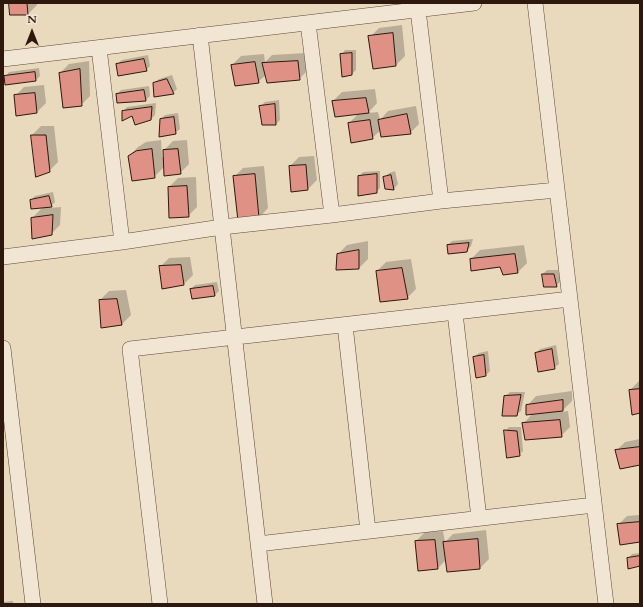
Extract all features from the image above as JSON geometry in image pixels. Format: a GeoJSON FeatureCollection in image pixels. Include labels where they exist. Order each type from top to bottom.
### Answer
{"type":"FeatureCollection","features":[{"type":"Feature","properties":{"kind":"street"},"geometry":{"type":"LineString","coordinates":[[3,59],[474,3]]}},
{"type":"Feature","properties":{"kind":"street"},"geometry":{"type":"LineString","coordinates":[[535,3],[606,604]]}},
{"type":"Feature","properties":{"kind":"street"},"geometry":{"type":"LineString","coordinates":[[418,10],[441,201]]}},
{"type":"Feature","properties":{"kind":"street"},"geometry":{"type":"LineString","coordinates":[[308,23],[332,215]]}},
{"type":"Feature","properties":{"kind":"street"},"geometry":{"type":"LineString","coordinates":[[200,36],[265,604]]}},
{"type":"Feature","properties":{"kind":"street"},"geometry":{"type":"LineString","coordinates":[[99,48],[122,242]]}},
{"type":"Feature","properties":{"kind":"street"},"geometry":{"type":"LineString","coordinates":[[3,257],[122,242],[222,227],[441,201],[557,190]]}},
{"type":"Feature","properties":{"kind":"street"},"geometry":{"type":"LineString","coordinates":[[160,604],[130,349],[570,300]]}},
{"type":"Feature","properties":{"kind":"street"},"geometry":{"type":"LineString","coordinates":[[456,313],[479,518]]}},
{"type":"Feature","properties":{"kind":"street"},"geometry":{"type":"LineString","coordinates":[[345,325],[368,531]]}},
{"type":"Feature","properties":{"kind":"street"},"geometry":{"type":"LineString","coordinates":[[4,357],[33,604]]}},
{"type":"Feature","properties":{"kind":"street"},"geometry":{"type":"LineString","coordinates":[[258,544],[594,505]]}},
{"type":"Feature","properties":{"kind":"building"},"geometry":{"type":"Polygon","coordinates":[[[9,3],[27,3],[28,15],[10,15],[9,3]]]}},
{"type":"Feature","properties":{"kind":"building"},"geometry":{"type":"Polygon","coordinates":[[[393,33],[396,66],[373,69],[368,36],[393,33]]]}},
{"type":"Feature","properties":{"kind":"building"},"geometry":{"type":"Polygon","coordinates":[[[352,53],[352,75],[342,77],[340,54],[352,53]]]}},
{"type":"Feature","properties":{"kind":"building"},"geometry":{"type":"Polygon","coordinates":[[[144,59],[147,71],[118,76],[116,64],[144,59]]]}},
{"type":"Feature","properties":{"kind":"building"},"geometry":{"type":"Polygon","coordinates":[[[298,61],[300,80],[267,83],[262,63],[298,61]]]}},
{"type":"Feature","properties":{"kind":"building"},"geometry":{"type":"Polygon","coordinates":[[[255,62],[259,83],[235,86],[231,65],[255,62]]]}},
{"type":"Feature","properties":{"kind":"building"},"geometry":{"type":"Polygon","coordinates":[[[80,69],[82,106],[63,108],[59,73],[80,69]]]}},
{"type":"Feature","properties":{"kind":"building"},"geometry":{"type":"Polygon","coordinates":[[[35,72],[36,81],[5,85],[4,76],[35,72]]]}},
{"type":"Feature","properties":{"kind":"building"},"geometry":{"type":"Polygon","coordinates":[[[167,79],[174,94],[154,97],[153,83],[167,79]]]}},
{"type":"Feature","properties":{"kind":"building"},"geometry":{"type":"Polygon","coordinates":[[[144,90],[146,101],[117,103],[116,94],[144,90]]]}},
{"type":"Feature","properties":{"kind":"building"},"geometry":{"type":"Polygon","coordinates":[[[35,93],[37,113],[16,116],[14,95],[35,93]]]}},
{"type":"Feature","properties":{"kind":"building"},"geometry":{"type":"Polygon","coordinates":[[[366,98],[369,113],[335,117],[332,101],[366,98]]]}},
{"type":"Feature","properties":{"kind":"building"},"geometry":{"type":"Polygon","coordinates":[[[275,104],[276,125],[262,125],[259,106],[275,104]]]}},
{"type":"Feature","properties":{"kind":"building"},"geometry":{"type":"Polygon","coordinates":[[[152,107],[151,120],[135,125],[132,116],[122,121],[122,111],[152,107]]]}},
{"type":"Feature","properties":{"kind":"building"},"geometry":{"type":"Polygon","coordinates":[[[407,114],[411,134],[381,137],[378,120],[407,114]]]}},
{"type":"Feature","properties":{"kind":"building"},"geometry":{"type":"Polygon","coordinates":[[[174,117],[176,134],[159,137],[160,119],[174,117]]]}},
{"type":"Feature","properties":{"kind":"building"},"geometry":{"type":"Polygon","coordinates":[[[370,120],[373,139],[351,143],[348,123],[370,120]]]}},
{"type":"Feature","properties":{"kind":"building"},"geometry":{"type":"Polygon","coordinates":[[[31,135],[46,135],[50,172],[36,177],[31,135]]]}},
{"type":"Feature","properties":{"kind":"building"},"geometry":{"type":"Polygon","coordinates":[[[152,149],[155,178],[132,181],[128,156],[136,151],[152,149]]]}},
{"type":"Feature","properties":{"kind":"building"},"geometry":{"type":"Polygon","coordinates":[[[178,149],[181,174],[164,176],[163,150],[178,149]]]}},
{"type":"Feature","properties":{"kind":"building"},"geometry":{"type":"Polygon","coordinates":[[[306,165],[308,190],[291,192],[289,166],[306,165]]]}},
{"type":"Feature","properties":{"kind":"building"},"geometry":{"type":"Polygon","coordinates":[[[255,174],[259,218],[238,221],[233,176],[255,174]]]}},
{"type":"Feature","properties":{"kind":"building"},"geometry":{"type":"Polygon","coordinates":[[[377,174],[377,193],[358,196],[358,176],[377,174]]]}},
{"type":"Feature","properties":{"kind":"building"},"geometry":{"type":"Polygon","coordinates":[[[391,175],[394,190],[385,189],[383,177],[391,175]]]}},
{"type":"Feature","properties":{"kind":"building"},"geometry":{"type":"Polygon","coordinates":[[[187,186],[189,217],[169,218],[168,187],[187,186]]]}},
{"type":"Feature","properties":{"kind":"building"},"geometry":{"type":"Polygon","coordinates":[[[49,196],[52,207],[31,209],[30,200],[49,196]]]}},
{"type":"Feature","properties":{"kind":"building"},"geometry":{"type":"Polygon","coordinates":[[[53,215],[52,235],[32,239],[31,218],[53,215]]]}},
{"type":"Feature","properties":{"kind":"building"},"geometry":{"type":"Polygon","coordinates":[[[469,243],[467,252],[448,254],[447,245],[469,243]]]}},
{"type":"Feature","properties":{"kind":"building"},"geometry":{"type":"Polygon","coordinates":[[[359,250],[359,269],[336,270],[337,254],[359,250]]]}},
{"type":"Feature","properties":{"kind":"building"},"geometry":{"type":"Polygon","coordinates":[[[515,254],[518,273],[503,275],[500,267],[471,271],[470,259],[515,254]]]}},
{"type":"Feature","properties":{"kind":"building"},"geometry":{"type":"Polygon","coordinates":[[[181,265],[184,285],[162,289],[159,266],[181,265]]]}},
{"type":"Feature","properties":{"kind":"building"},"geometry":{"type":"Polygon","coordinates":[[[402,268],[408,299],[380,302],[376,271],[402,268]]]}},
{"type":"Feature","properties":{"kind":"building"},"geometry":{"type":"Polygon","coordinates":[[[542,274],[554,274],[557,287],[544,287],[542,274]]]}},
{"type":"Feature","properties":{"kind":"building"},"geometry":{"type":"Polygon","coordinates":[[[213,286],[215,296],[192,299],[190,289],[213,286]]]}},
{"type":"Feature","properties":{"kind":"building"},"geometry":{"type":"Polygon","coordinates":[[[117,299],[122,325],[101,328],[99,300],[117,299]]]}},
{"type":"Feature","properties":{"kind":"building"},"geometry":{"type":"Polygon","coordinates":[[[552,349],[555,369],[538,372],[535,353],[552,349]]]}},
{"type":"Feature","properties":{"kind":"building"},"geometry":{"type":"Polygon","coordinates":[[[484,355],[486,376],[476,378],[473,357],[484,355]]]}},
{"type":"Feature","properties":{"kind":"building"},"geometry":{"type":"Polygon","coordinates":[[[640,389],[640,413],[632,415],[629,390],[640,389]]]}},
{"type":"Feature","properties":{"kind":"building"},"geometry":{"type":"Polygon","coordinates":[[[521,395],[517,416],[502,416],[504,396],[521,395]]]}},
{"type":"Feature","properties":{"kind":"building"},"geometry":{"type":"Polygon","coordinates":[[[563,400],[563,411],[526,415],[526,405],[563,400]]]}},
{"type":"Feature","properties":{"kind":"building"},"geometry":{"type":"Polygon","coordinates":[[[560,420],[562,437],[525,440],[522,423],[560,420]]]}},
{"type":"Feature","properties":{"kind":"building"},"geometry":{"type":"Polygon","coordinates":[[[504,430],[517,431],[520,456],[507,458],[504,430]]]}},
{"type":"Feature","properties":{"kind":"building"},"geometry":{"type":"Polygon","coordinates":[[[640,447],[640,465],[620,469],[615,450],[640,447]]]}},
{"type":"Feature","properties":{"kind":"building"},"geometry":{"type":"Polygon","coordinates":[[[640,522],[640,542],[620,545],[617,524],[640,522]]]}},
{"type":"Feature","properties":{"kind":"building"},"geometry":{"type":"Polygon","coordinates":[[[478,539],[480,569],[447,572],[443,542],[478,539]]]}},
{"type":"Feature","properties":{"kind":"building"},"geometry":{"type":"Polygon","coordinates":[[[435,540],[438,569],[418,571],[415,541],[435,540]]]}},
{"type":"Feature","properties":{"kind":"building"},"geometry":{"type":"Polygon","coordinates":[[[640,556],[640,566],[628,569],[627,558],[640,556]]]}}]}
